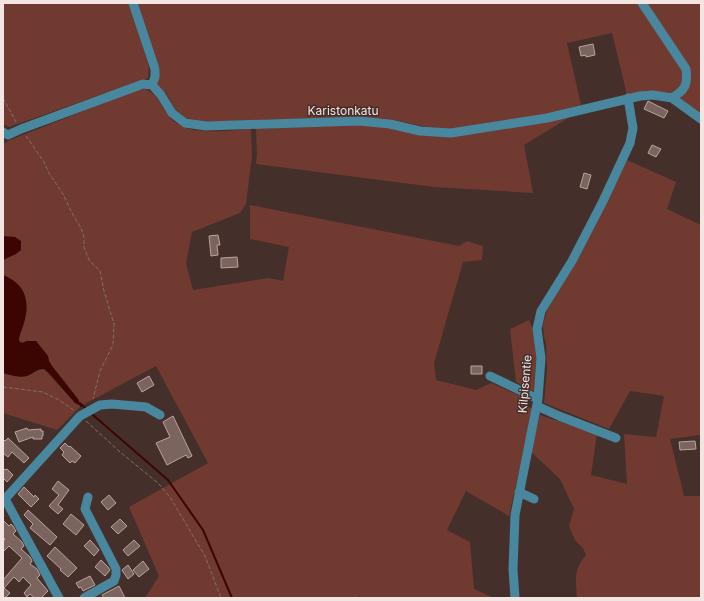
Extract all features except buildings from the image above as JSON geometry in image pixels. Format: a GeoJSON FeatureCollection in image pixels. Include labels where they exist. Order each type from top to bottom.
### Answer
{"type":"FeatureCollection","features":[{"type":"Feature","properties":{"kind":"street"},"geometry":{"type":"LineString","coordinates":[[3,132],[8,135],[143,84],[152,85],[155,77],[155,69],[133,3]]}},
{"type":"Feature","properties":{"kind":"street"},"geometry":{"type":"LineString","coordinates":[[642,3],[686,69],[688,81],[682,92],[672,98]]}},
{"type":"Feature","properties":{"kind":"street","name":"Karistonkatu"},"geometry":{"type":"LineString","coordinates":[[152,85],[161,94],[172,113],[185,123],[206,126],[358,121],[390,124],[420,131],[451,133],[547,118],[628,98],[653,95],[672,98],[701,119]]}},
{"type":"Feature","properties":{"kind":"street","name":"Kilpisentie"},"geometry":{"type":"LineString","coordinates":[[515,598],[513,569],[514,515],[537,402],[542,358],[537,329],[542,311],[576,254],[630,143],[633,128],[628,98]]}},
{"type":"Feature","properties":{"kind":"street"},"geometry":{"type":"LineString","coordinates":[[490,376],[559,416],[616,438]]}},
{"type":"Feature","properties":{"kind":"street"},"geometry":{"type":"LineString","coordinates":[[59,598],[24,531],[5,499],[63,433],[80,416],[100,405],[112,404],[146,407],[160,415]]}},
{"type":"Feature","properties":{"kind":"street"},"geometry":{"type":"LineString","coordinates":[[519,492],[534,499]]}},
{"type":"Feature","properties":{"kind":"street"},"geometry":{"type":"LineString","coordinates":[[84,598],[114,581],[116,575],[116,569],[85,509],[88,497]]}},
{"type":"Feature","properties":{"kind":"path"},"geometry":{"type":"LineString","coordinates":[[3,98],[21,129],[44,162],[48,173],[63,194],[81,228],[84,237],[84,247],[89,260],[100,271],[114,324],[113,345],[100,371],[91,410]]}},
{"type":"Feature","properties":{"kind":"path"},"geometry":{"type":"LineString","coordinates":[[3,387],[43,392],[59,400],[80,416],[120,452],[158,483],[170,497],[205,556],[221,598]]}},
{"type":"Feature","properties":{"kind":"shaded area"},"geometry":{"type":"Polygon","coordinates":[[[3,3],[130,3],[149,67],[148,78],[9,127],[3,124],[3,3]]]}},
{"type":"Feature","properties":{"kind":"shaded area"},"geometry":{"type":"Polygon","coordinates":[[[137,3],[638,3],[683,70],[685,81],[671,96],[654,91],[627,95],[612,33],[567,43],[581,105],[547,115],[451,129],[422,126],[389,119],[350,117],[203,122],[186,118],[175,109],[166,93],[156,85],[160,69],[143,25],[137,3]]]}},
{"type":"Feature","properties":{"kind":"shaded area"},"geometry":{"type":"Polygon","coordinates":[[[645,3],[701,3],[701,115],[677,99],[690,81],[645,3]]]}},
{"type":"Feature","properties":{"kind":"shaded area"},"geometry":{"type":"Polygon","coordinates":[[[145,89],[157,97],[166,112],[176,123],[185,127],[207,131],[251,129],[252,156],[246,204],[240,213],[192,232],[186,264],[193,290],[269,278],[283,281],[289,247],[250,239],[250,205],[459,246],[467,241],[483,246],[482,260],[463,262],[434,363],[436,380],[476,390],[491,383],[523,397],[519,402],[533,409],[509,516],[466,491],[447,530],[470,542],[474,589],[494,598],[362,598],[360,596],[356,598],[145,598],[159,576],[129,507],[208,463],[156,366],[81,406],[57,430],[3,413],[3,373],[23,377],[38,370],[44,369],[75,403],[78,399],[52,366],[48,356],[36,341],[27,341],[22,343],[19,341],[27,308],[22,290],[13,281],[3,275],[3,260],[5,260],[8,237],[3,236],[3,144],[137,90],[145,89]]]}},
{"type":"Feature","properties":{"kind":"shaded area"},"geometry":{"type":"Polygon","coordinates":[[[570,117],[524,145],[533,193],[434,187],[256,164],[256,129],[362,124],[391,127],[420,134],[570,117]]]}},
{"type":"Feature","properties":{"kind":"shaded area"},"geometry":{"type":"Polygon","coordinates":[[[627,160],[676,182],[667,209],[701,225],[701,435],[670,439],[684,496],[701,496],[701,598],[577,598],[577,570],[586,555],[583,548],[575,540],[569,526],[574,509],[560,479],[531,452],[540,415],[597,434],[591,475],[627,484],[624,434],[656,437],[664,396],[630,391],[609,429],[544,403],[547,370],[546,343],[543,325],[547,310],[577,261],[627,160]]]}},
{"type":"Feature","properties":{"kind":"shaded area"},"geometry":{"type":"Polygon","coordinates":[[[3,236],[15,237],[21,241],[21,250],[3,260],[3,236]]]}},
{"type":"Feature","properties":{"kind":"shaded area"},"geometry":{"type":"Polygon","coordinates":[[[3,275],[17,283],[24,294],[26,301],[26,315],[19,341],[22,343],[27,341],[36,341],[48,356],[52,366],[78,399],[81,406],[75,403],[44,369],[38,370],[23,377],[3,373],[3,275]]]}},
{"type":"Feature","properties":{"kind":"shaded area"},"geometry":{"type":"Polygon","coordinates":[[[529,320],[532,327],[538,361],[535,392],[516,382],[510,329],[529,320]]]}},
{"type":"Feature","properties":{"kind":"waterway"},"geometry":{"type":"LineString","coordinates":[[81,406],[80,403],[85,408]]}},
{"type":"Feature","properties":{"kind":"waterway"},"geometry":{"type":"LineString","coordinates":[[93,415],[168,480],[203,530],[232,598]]}}]}
